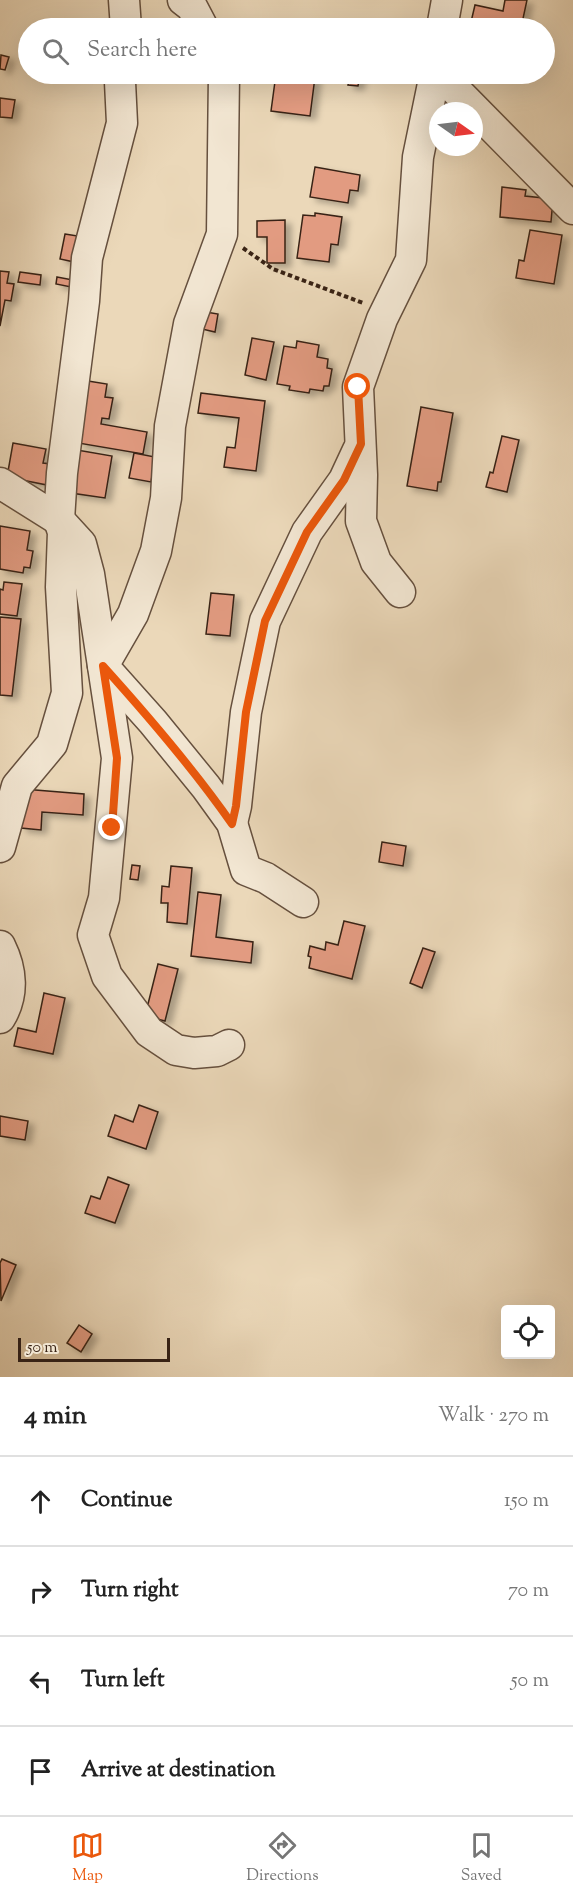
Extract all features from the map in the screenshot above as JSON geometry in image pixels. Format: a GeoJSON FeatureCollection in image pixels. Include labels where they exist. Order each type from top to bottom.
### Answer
{"type":"FeatureCollection","features":[{"type":"Feature","properties":{"kind":"street"},"geometry":{"type":"LineString","coordinates":[[124,0],[125,18]]}},
{"type":"Feature","properties":{"kind":"street"},"geometry":{"type":"LineString","coordinates":[[183,0],[192,7],[198,18]]}},
{"type":"Feature","properties":{"kind":"street"},"geometry":{"type":"LineString","coordinates":[[444,18],[447,0]]}},
{"type":"Feature","properties":{"kind":"street"},"geometry":{"type":"LineString","coordinates":[[0,847],[16,786],[52,744],[67,693],[61,587],[63,532],[59,520],[62,473],[83,312],[87,258],[122,123],[120,84]]}},
{"type":"Feature","properties":{"kind":"street"},"geometry":{"type":"LineString","coordinates":[[103,666],[133,614],[156,551],[166,498],[170,426],[189,324],[222,234],[224,84]]}},
{"type":"Feature","properties":{"kind":"street"},"geometry":{"type":"LineString","coordinates":[[400,592],[376,562],[361,521],[358,387],[382,319],[411,260],[418,157],[433,84]]}},
{"type":"Feature","properties":{"kind":"street"},"geometry":{"type":"LineString","coordinates":[[450,84],[573,209]]}},
{"type":"Feature","properties":{"kind":"street"},"geometry":{"type":"LineString","coordinates":[[232,824],[246,712],[265,621],[307,532],[344,480],[361,444]]}},
{"type":"Feature","properties":{"kind":"street"},"geometry":{"type":"LineString","coordinates":[[0,483],[59,520],[81,544],[89,574],[117,758],[104,898],[93,935],[107,976],[149,1032],[176,1050],[194,1053],[217,1051],[229,1045]]}},
{"type":"Feature","properties":{"kind":"street"},"geometry":{"type":"LineString","coordinates":[[103,666],[153,722],[206,787],[232,824],[246,870],[266,878],[303,902]]}},
{"type":"Feature","properties":{"kind":"street"},"geometry":{"type":"LineString","coordinates":[[0,946],[7,960],[11,988],[5,1010],[0,1018]]}},
{"type":"Feature","properties":{"kind":"path"},"geometry":{"type":"LineString","coordinates":[[222,234],[273,269],[318,287],[361,300],[382,319]]}},
{"type":"Feature","properties":{"kind":"building"},"geometry":{"type":"Polygon","coordinates":[[[505,0],[527,0],[523,18],[472,18],[475,5],[503,11],[505,0]]]}},
{"type":"Feature","properties":{"kind":"building"},"geometry":{"type":"Polygon","coordinates":[[[1,55],[9,57],[5,70],[0,69],[1,55]]]}},
{"type":"Feature","properties":{"kind":"building"},"geometry":{"type":"Polygon","coordinates":[[[275,84],[314,84],[310,116],[271,111],[275,84]]]}},
{"type":"Feature","properties":{"kind":"building"},"geometry":{"type":"Polygon","coordinates":[[[0,98],[15,100],[12,118],[0,117],[0,98]]]}},
{"type":"Feature","properties":{"kind":"building"},"geometry":{"type":"Polygon","coordinates":[[[315,167],[360,175],[358,191],[350,190],[348,203],[310,197],[315,167]]]}},
{"type":"Feature","properties":{"kind":"building"},"geometry":{"type":"Polygon","coordinates":[[[502,187],[526,190],[525,196],[553,199],[551,222],[500,217],[502,187]]]}},
{"type":"Feature","properties":{"kind":"building"},"geometry":{"type":"Polygon","coordinates":[[[315,213],[342,217],[338,245],[331,244],[329,262],[297,258],[303,215],[315,216],[315,213]]]}},
{"type":"Feature","properties":{"kind":"building"},"geometry":{"type":"Polygon","coordinates":[[[285,220],[285,263],[267,263],[267,237],[257,237],[257,221],[285,220]]]}},
{"type":"Feature","properties":{"kind":"building"},"geometry":{"type":"Polygon","coordinates":[[[530,230],[562,235],[554,284],[516,278],[519,260],[524,261],[530,230]]]}},
{"type":"Feature","properties":{"kind":"building"},"geometry":{"type":"Polygon","coordinates":[[[65,234],[84,237],[79,263],[60,259],[65,234]]]}},
{"type":"Feature","properties":{"kind":"building"},"geometry":{"type":"Polygon","coordinates":[[[0,271],[9,272],[7,283],[14,284],[11,301],[5,300],[0,326],[0,271]]]}},
{"type":"Feature","properties":{"kind":"building"},"geometry":{"type":"Polygon","coordinates":[[[20,272],[41,275],[40,285],[18,282],[20,272]]]}},
{"type":"Feature","properties":{"kind":"building"},"geometry":{"type":"Polygon","coordinates":[[[57,277],[73,280],[71,287],[56,284],[57,277]]]}},
{"type":"Feature","properties":{"kind":"building"},"geometry":{"type":"Polygon","coordinates":[[[206,312],[218,314],[215,332],[202,329],[206,312]]]}},
{"type":"Feature","properties":{"kind":"building"},"geometry":{"type":"Polygon","coordinates":[[[252,338],[274,342],[266,380],[245,375],[252,338]]]}},
{"type":"Feature","properties":{"kind":"building"},"geometry":{"type":"Polygon","coordinates":[[[297,341],[319,345],[317,357],[328,359],[327,368],[332,369],[329,386],[324,386],[323,391],[310,389],[309,393],[289,390],[290,386],[277,384],[284,346],[296,348],[297,341]]]}},
{"type":"Feature","properties":{"kind":"building"},"geometry":{"type":"Polygon","coordinates":[[[88,381],[107,384],[105,397],[113,398],[109,419],[102,418],[101,424],[147,432],[143,454],[78,443],[88,381]]]}},
{"type":"Feature","properties":{"kind":"building"},"geometry":{"type":"Polygon","coordinates":[[[201,393],[265,401],[256,471],[224,467],[227,447],[235,448],[239,418],[198,413],[201,393]]]}},
{"type":"Feature","properties":{"kind":"building"},"geometry":{"type":"Polygon","coordinates":[[[421,407],[453,413],[441,482],[438,482],[437,491],[407,486],[421,407]]]}},
{"type":"Feature","properties":{"kind":"building"},"geometry":{"type":"Polygon","coordinates":[[[502,436],[519,440],[507,492],[486,487],[490,472],[493,473],[502,436]]]}},
{"type":"Feature","properties":{"kind":"building"},"geometry":{"type":"Polygon","coordinates":[[[13,443],[46,449],[43,463],[51,464],[47,485],[7,477],[13,443]]]}},
{"type":"Feature","properties":{"kind":"building"},"geometry":{"type":"Polygon","coordinates":[[[77,450],[112,456],[105,498],[71,493],[77,450]]]}},
{"type":"Feature","properties":{"kind":"building"},"geometry":{"type":"Polygon","coordinates":[[[134,453],[155,457],[151,482],[129,478],[134,453]]]}},
{"type":"Feature","properties":{"kind":"building"},"geometry":{"type":"Polygon","coordinates":[[[0,526],[30,531],[27,550],[33,551],[30,568],[24,567],[23,573],[0,569],[0,526]]]}},
{"type":"Feature","properties":{"kind":"building"},"geometry":{"type":"Polygon","coordinates":[[[4,582],[22,584],[17,616],[0,614],[0,589],[3,590],[4,582]]]}},
{"type":"Feature","properties":{"kind":"building"},"geometry":{"type":"Polygon","coordinates":[[[211,593],[234,595],[230,636],[206,634],[211,593]]]}},
{"type":"Feature","properties":{"kind":"building"},"geometry":{"type":"Polygon","coordinates":[[[0,617],[21,619],[12,696],[0,695],[0,617]]]}},
{"type":"Feature","properties":{"kind":"building"},"geometry":{"type":"Polygon","coordinates":[[[23,789],[84,794],[83,815],[42,812],[41,830],[21,828],[23,789]]]}},
{"type":"Feature","properties":{"kind":"building"},"geometry":{"type":"Polygon","coordinates":[[[382,842],[406,846],[403,866],[379,862],[382,842]]]}},
{"type":"Feature","properties":{"kind":"building"},"geometry":{"type":"Polygon","coordinates":[[[132,865],[140,866],[138,880],[130,879],[132,865]]]}},
{"type":"Feature","properties":{"kind":"building"},"geometry":{"type":"Polygon","coordinates":[[[171,866],[192,868],[187,924],[167,922],[168,903],[161,903],[162,886],[169,887],[171,866]]]}},
{"type":"Feature","properties":{"kind":"building"},"geometry":{"type":"Polygon","coordinates":[[[198,892],[221,895],[216,937],[253,942],[251,963],[191,956],[198,892]]]}},
{"type":"Feature","properties":{"kind":"building"},"geometry":{"type":"Polygon","coordinates":[[[344,921],[365,926],[352,979],[309,968],[310,946],[325,950],[326,942],[338,945],[344,921]]]}},
{"type":"Feature","properties":{"kind":"building"},"geometry":{"type":"Polygon","coordinates":[[[423,948],[435,952],[422,988],[410,983],[423,948]]]}},
{"type":"Feature","properties":{"kind":"building"},"geometry":{"type":"Polygon","coordinates":[[[158,964],[178,969],[165,1021],[145,1016],[158,964]]]}},
{"type":"Feature","properties":{"kind":"building"},"geometry":{"type":"Polygon","coordinates":[[[44,993],[65,998],[53,1054],[14,1046],[18,1028],[36,1032],[44,993]]]}},
{"type":"Feature","properties":{"kind":"building"},"geometry":{"type":"Polygon","coordinates":[[[139,1105],[158,1112],[146,1149],[108,1136],[115,1115],[133,1122],[139,1105]]]}},
{"type":"Feature","properties":{"kind":"building"},"geometry":{"type":"Polygon","coordinates":[[[0,1116],[28,1121],[25,1140],[0,1136],[0,1116]]]}},
{"type":"Feature","properties":{"kind":"building"},"geometry":{"type":"Polygon","coordinates":[[[108,1177],[129,1185],[115,1223],[85,1213],[91,1196],[100,1199],[108,1177]]]}},
{"type":"Feature","properties":{"kind":"building"},"geometry":{"type":"Polygon","coordinates":[[[2,1259],[16,1265],[1,1301],[0,1263],[2,1259]]]}},
{"type":"Feature","properties":{"kind":"building"},"geometry":{"type":"Polygon","coordinates":[[[79,1325],[92,1334],[81,1352],[67,1343],[79,1325]]]}},
{"type":"Feature","properties":{"kind":"route"},"geometry":{"type":"LineString","coordinates":[[112,828],[117,758],[103,666],[153,722],[206,787],[232,824],[246,712],[265,621],[307,532],[344,480],[361,444],[358,387]]}}]}
